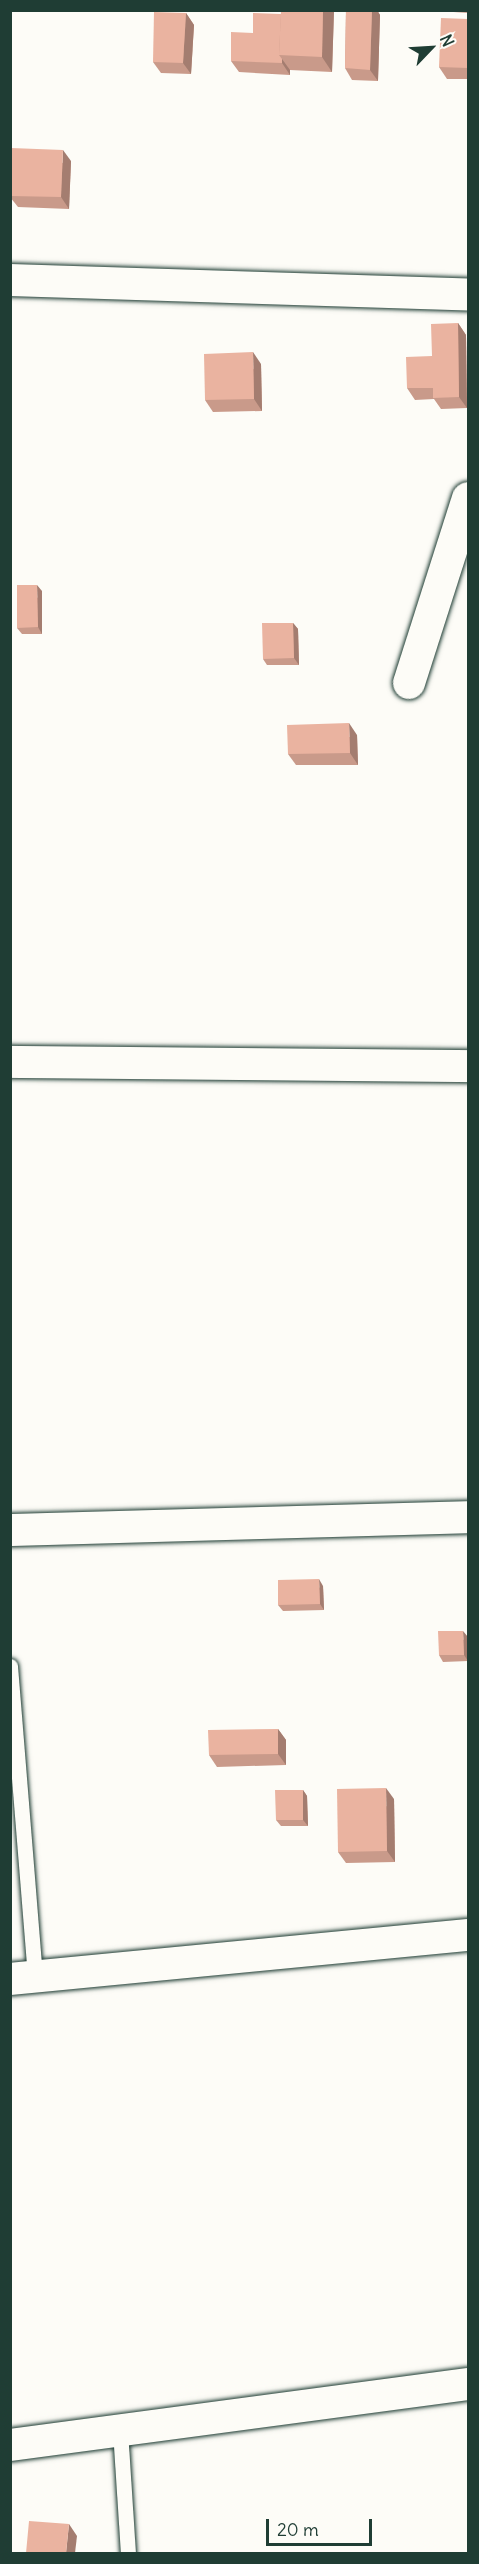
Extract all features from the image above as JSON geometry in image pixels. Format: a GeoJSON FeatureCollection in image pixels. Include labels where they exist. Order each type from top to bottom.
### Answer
{"type":"FeatureCollection","features":[{"type":"Feature","properties":{"kind":"street"},"geometry":{"type":"LineString","coordinates":[[10,280],[468,294]]}},
{"type":"Feature","properties":{"kind":"street"},"geometry":{"type":"LineString","coordinates":[[409,683],[468,498]]}},
{"type":"Feature","properties":{"kind":"street"},"geometry":{"type":"LineString","coordinates":[[10,1062],[468,1066]]}},
{"type":"Feature","properties":{"kind":"street"},"geometry":{"type":"LineString","coordinates":[[10,1530],[468,1517]]}},
{"type":"Feature","properties":{"kind":"street"},"geometry":{"type":"LineString","coordinates":[[23,1977],[468,1935]]}},
{"type":"Feature","properties":{"kind":"street"},"geometry":{"type":"LineString","coordinates":[[10,2445],[468,2384]]}},
{"type":"Feature","properties":{"kind":"lane"},"geometry":{"type":"LineString","coordinates":[[10,1666],[23,1977]]}},
{"type":"Feature","properties":{"kind":"lane"},"geometry":{"type":"LineString","coordinates":[[120,2430],[128,2553]]}},
{"type":"Feature","properties":{"kind":"building"},"geometry":{"type":"Polygon","coordinates":[[[281,10],[323,10],[322,57],[279,55],[281,10]]]}},
{"type":"Feature","properties":{"kind":"building"},"geometry":{"type":"Polygon","coordinates":[[[346,10],[372,10],[370,70],[345,68],[346,10]]]}},
{"type":"Feature","properties":{"kind":"building"},"geometry":{"type":"Polygon","coordinates":[[[154,12],[186,13],[183,63],[153,62],[154,12]]]}},
{"type":"Feature","properties":{"kind":"building"},"geometry":{"type":"Polygon","coordinates":[[[253,13],[281,14],[279,55],[282,63],[231,61],[231,32],[253,33],[253,13]]]}},
{"type":"Feature","properties":{"kind":"building"},"geometry":{"type":"Polygon","coordinates":[[[441,18],[468,19],[468,68],[439,67],[441,18]]]}},
{"type":"Feature","properties":{"kind":"building"},"geometry":{"type":"Polygon","coordinates":[[[11,148],[63,150],[61,197],[10,196],[11,148]]]}},
{"type":"Feature","properties":{"kind":"building"},"geometry":{"type":"Polygon","coordinates":[[[458,323],[459,397],[433,398],[433,388],[407,388],[406,357],[432,356],[431,324],[458,323]]]}},
{"type":"Feature","properties":{"kind":"building"},"geometry":{"type":"Polygon","coordinates":[[[253,352],[254,399],[205,400],[204,354],[253,352]]]}},
{"type":"Feature","properties":{"kind":"building"},"geometry":{"type":"Polygon","coordinates":[[[17,585],[37,585],[38,627],[17,628],[17,585]]]}},
{"type":"Feature","properties":{"kind":"building"},"geometry":{"type":"Polygon","coordinates":[[[262,623],[293,623],[294,658],[263,659],[262,623]]]}},
{"type":"Feature","properties":{"kind":"building"},"geometry":{"type":"Polygon","coordinates":[[[349,723],[350,753],[288,754],[287,725],[349,723]]]}},
{"type":"Feature","properties":{"kind":"building"},"geometry":{"type":"Polygon","coordinates":[[[319,1579],[320,1604],[278,1605],[278,1580],[319,1579]]]}},
{"type":"Feature","properties":{"kind":"building"},"geometry":{"type":"Polygon","coordinates":[[[438,1631],[463,1631],[464,1655],[439,1655],[438,1631]]]}},
{"type":"Feature","properties":{"kind":"building"},"geometry":{"type":"Polygon","coordinates":[[[278,1729],[278,1754],[209,1755],[208,1730],[278,1729]]]}},
{"type":"Feature","properties":{"kind":"building"},"geometry":{"type":"Polygon","coordinates":[[[386,1788],[387,1851],[338,1852],[337,1789],[386,1788]]]}},
{"type":"Feature","properties":{"kind":"building"},"geometry":{"type":"Polygon","coordinates":[[[275,1790],[303,1790],[303,1820],[276,1820],[275,1790]]]}},
{"type":"Feature","properties":{"kind":"building"},"geometry":{"type":"Polygon","coordinates":[[[29,2521],[69,2524],[66,2553],[26,2553],[29,2521]]]}}]}
